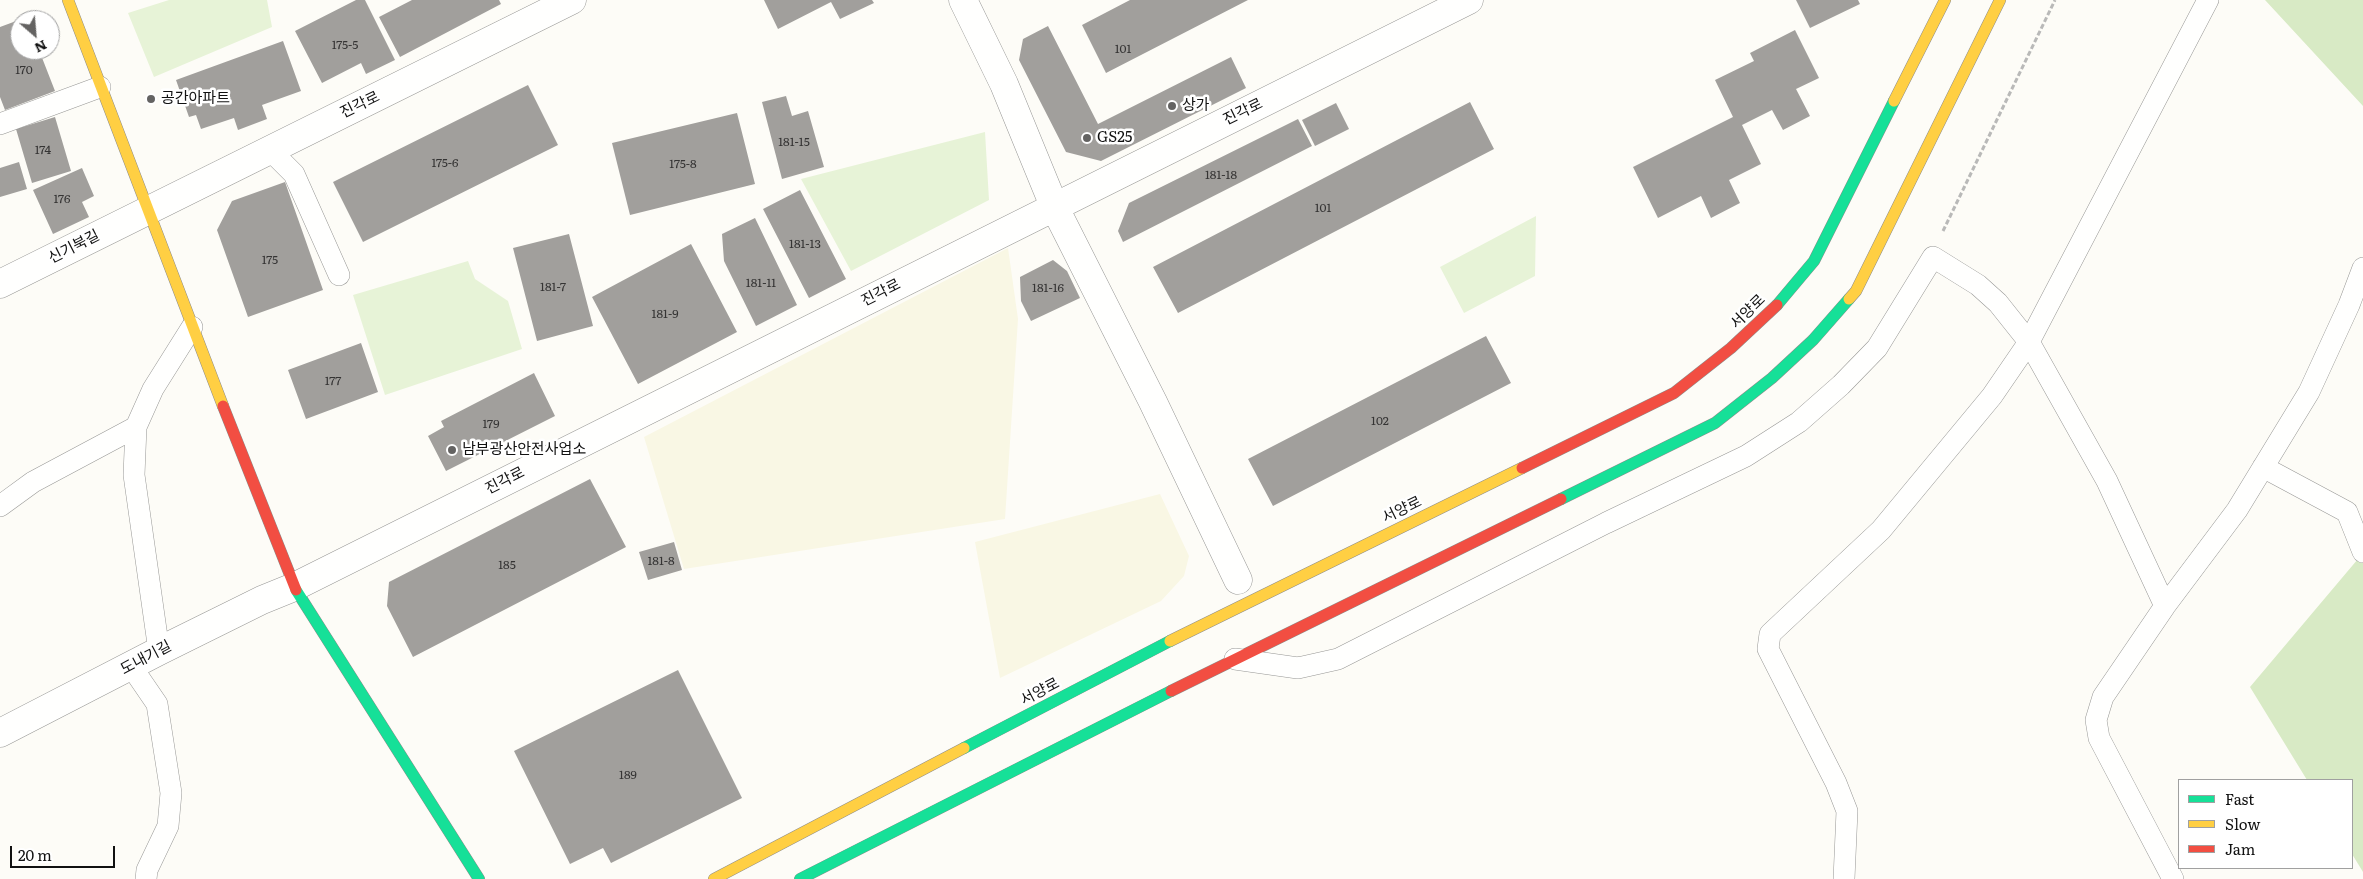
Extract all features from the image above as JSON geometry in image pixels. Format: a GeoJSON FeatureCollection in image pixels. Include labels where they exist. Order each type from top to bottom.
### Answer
{"type":"FeatureCollection","features":[{"type":"Feature","properties":{"kind":"main road"},"geometry":{"type":"LineString","coordinates":[[68,0],[192,327],[294,587],[479,879]]}},
{"type":"Feature","properties":{"kind":"main road","name":"서양로"},"geometry":{"type":"LineString","coordinates":[[714,879],[1154,649],[1674,393],[1731,348],[1772,311],[1814,261],[1944,0]]}},
{"type":"Feature","properties":{"kind":"main road"},"geometry":{"type":"LineString","coordinates":[[800,879],[1235,659],[1715,423],[1772,378],[1813,340],[1856,291],[2000,0]]}},
{"type":"Feature","properties":{"kind":"street"},"geometry":{"type":"LineString","coordinates":[[963,0],[1004,84],[1054,206],[1153,402],[1238,580]]}},
{"type":"Feature","properties":{"kind":"street","name":"진각로"},"geometry":{"type":"LineString","coordinates":[[294,587],[1469,0]]}},
{"type":"Feature","properties":{"kind":"street","name":"진각로"},"geometry":{"type":"LineString","coordinates":[[148,209],[564,2]]}},
{"type":"Feature","properties":{"kind":"street","name":"신기북길"},"geometry":{"type":"LineString","coordinates":[[0,284],[148,209]]}},
{"type":"Feature","properties":{"kind":"street","name":"도내기길"},"geometry":{"type":"LineString","coordinates":[[0,733],[159,650],[262,600],[294,587]]}},
{"type":"Feature","properties":{"kind":"lane"},"geometry":{"type":"LineString","coordinates":[[1844,879],[1847,811],[1836,782],[1768,649],[1770,634],[1881,530],[1992,396],[2029,342],[2208,0]]}},
{"type":"Feature","properties":{"kind":"lane"},"geometry":{"type":"LineString","coordinates":[[0,124],[100,87]]}},
{"type":"Feature","properties":{"kind":"lane"},"geometry":{"type":"LineString","coordinates":[[270,149],[294,174],[339,275]]}},
{"type":"Feature","properties":{"kind":"lane"},"geometry":{"type":"LineString","coordinates":[[1235,659],[1298,668],[1338,659],[1606,523],[1746,456],[1799,422],[1841,385],[1877,348],[1932,257],[1978,285],[1998,303],[2029,342],[2107,481],[2165,606]]}},
{"type":"Feature","properties":{"kind":"lane"},"geometry":{"type":"LineString","coordinates":[[2174,879],[2099,738],[2096,720],[2103,697],[2165,606],[2237,510],[2309,392],[2349,305],[2363,268]]}},
{"type":"Feature","properties":{"kind":"lane"},"geometry":{"type":"LineString","coordinates":[[159,650],[134,475],[136,427],[153,389],[192,327]]}},
{"type":"Feature","properties":{"kind":"lane"},"geometry":{"type":"LineString","coordinates":[[0,506],[33,482],[136,427]]}},
{"type":"Feature","properties":{"kind":"lane"},"geometry":{"type":"LineString","coordinates":[[2263,467],[2346,512],[2363,552]]}},
{"type":"Feature","properties":{"kind":"lane"},"geometry":{"type":"LineString","coordinates":[[131,666],[157,704],[171,793],[168,826],[147,870],[146,879]]}},
{"type":"Feature","properties":{"kind":"path"},"geometry":{"type":"LineString","coordinates":[[1932,257],[1944,228],[2056,0]]}},
{"type":"Feature","properties":{"kind":"shaded area"},"geometry":{"type":"Polygon","coordinates":[[[1008,248],[1018,319],[1005,519],[684,569],[644,437],[1008,248]]]}},
{"type":"Feature","properties":{"kind":"shaded area"},"geometry":{"type":"Polygon","coordinates":[[[1160,494],[1189,556],[1184,576],[1161,601],[1000,678],[975,542],[1160,494]]]}},
{"type":"Feature","properties":{"kind":"green space"},"geometry":{"type":"Polygon","coordinates":[[[169,0],[267,0],[272,27],[154,77],[128,13],[169,0]]]}},
{"type":"Feature","properties":{"kind":"green space"},"geometry":{"type":"Polygon","coordinates":[[[2265,0],[2363,0],[2363,106],[2265,0]]]}},
{"type":"Feature","properties":{"kind":"green space"},"geometry":{"type":"Polygon","coordinates":[[[985,132],[989,200],[851,271],[801,179],[985,132]]]}},
{"type":"Feature","properties":{"kind":"green space"},"geometry":{"type":"Polygon","coordinates":[[[1536,216],[1535,276],[1464,313],[1440,267],[1536,216]]]}},
{"type":"Feature","properties":{"kind":"green space"},"geometry":{"type":"Polygon","coordinates":[[[468,261],[475,279],[508,301],[522,349],[385,395],[353,295],[468,261]]]}},
{"type":"Feature","properties":{"kind":"green space"},"geometry":{"type":"Polygon","coordinates":[[[2363,553],[2363,872],[2353,856],[2353,779],[2306,779],[2250,687],[2363,553]]]}},
{"type":"Feature","properties":{"kind":"building"},"geometry":{"type":"Polygon","coordinates":[[[356,0],[365,0],[395,60],[366,74],[361,63],[322,83],[295,31],[356,0]]]}},
{"type":"Feature","properties":{"kind":"building"},"geometry":{"type":"Polygon","coordinates":[[[412,0],[499,0],[501,4],[400,57],[379,17],[412,0]]]}},
{"type":"Feature","properties":{"kind":"building"},"geometry":{"type":"Polygon","coordinates":[[[764,0],[872,0],[874,3],[840,19],[831,2],[778,29],[764,0]]]}},
{"type":"Feature","properties":{"kind":"building"},"geometry":{"type":"Polygon","coordinates":[[[1130,0],[1248,0],[1106,73],[1082,25],[1130,0]]]}},
{"type":"Feature","properties":{"kind":"building"},"geometry":{"type":"Polygon","coordinates":[[[1796,0],[1858,0],[1860,4],[1810,28],[1796,0]]]}},
{"type":"Feature","properties":{"kind":"building"},"geometry":{"type":"Polygon","coordinates":[[[10,23],[10,60],[43,60],[55,91],[5,110],[0,97],[0,27],[10,23]]]}},
{"type":"Feature","properties":{"kind":"building","name":"상가"},"geometry":{"type":"Polygon","coordinates":[[[1048,26],[1098,124],[1231,57],[1246,88],[1101,161],[1066,152],[1019,60],[1023,39],[1048,26]]]}},
{"type":"Feature","properties":{"kind":"building"},"geometry":{"type":"Polygon","coordinates":[[[1795,30],[1819,78],[1796,89],[1810,116],[1783,130],[1772,110],[1742,125],[1761,164],[1729,180],[1740,203],[1711,218],[1701,196],[1658,218],[1633,167],[1733,117],[1715,80],[1754,61],[1750,53],[1795,30]]]}},
{"type":"Feature","properties":{"kind":"building"},"geometry":{"type":"Polygon","coordinates":[[[283,41],[301,91],[262,105],[267,119],[238,130],[234,118],[201,129],[196,115],[189,117],[176,80],[283,41]]]}},
{"type":"Feature","properties":{"kind":"building"},"geometry":{"type":"Polygon","coordinates":[[[528,85],[558,145],[363,242],[333,182],[528,85]]]}},
{"type":"Feature","properties":{"kind":"building"},"geometry":{"type":"Polygon","coordinates":[[[786,96],[792,116],[808,111],[824,167],[782,179],[762,102],[786,96]]]}},
{"type":"Feature","properties":{"kind":"building"},"geometry":{"type":"Polygon","coordinates":[[[1470,102],[1494,149],[1178,313],[1153,267],[1470,102]]]}},
{"type":"Feature","properties":{"kind":"building"},"geometry":{"type":"Polygon","coordinates":[[[1336,103],[1349,129],[1315,146],[1302,120],[1336,103]]]}},
{"type":"Feature","properties":{"kind":"building"},"geometry":{"type":"Polygon","coordinates":[[[737,113],[755,184],[630,215],[612,143],[737,113]]]}},
{"type":"Feature","properties":{"kind":"building"},"geometry":{"type":"Polygon","coordinates":[[[55,117],[71,171],[32,183],[16,129],[55,117]]]}},
{"type":"Feature","properties":{"kind":"building","name":"상가"},"geometry":{"type":"Polygon","coordinates":[[[1298,119],[1312,146],[1123,242],[1118,231],[1129,203],[1298,119]]]}},
{"type":"Feature","properties":{"kind":"building"},"geometry":{"type":"Polygon","coordinates":[[[19,162],[27,189],[0,197],[0,168],[19,162]]]}},
{"type":"Feature","properties":{"kind":"building"},"geometry":{"type":"Polygon","coordinates":[[[82,168],[94,196],[82,202],[89,217],[53,234],[33,190],[82,168]]]}},
{"type":"Feature","properties":{"kind":"building"},"geometry":{"type":"Polygon","coordinates":[[[285,182],[323,290],[248,317],[217,230],[232,201],[285,182]]]}},
{"type":"Feature","properties":{"kind":"building"},"geometry":{"type":"Polygon","coordinates":[[[800,190],[846,279],[809,298],[763,209],[800,190]]]}},
{"type":"Feature","properties":{"kind":"building"},"geometry":{"type":"Polygon","coordinates":[[[755,218],[797,305],[756,326],[724,261],[722,234],[755,218]]]}},
{"type":"Feature","properties":{"kind":"building"},"geometry":{"type":"Polygon","coordinates":[[[569,234],[593,326],[537,341],[513,248],[569,234]]]}},
{"type":"Feature","properties":{"kind":"building"},"geometry":{"type":"Polygon","coordinates":[[[691,244],[737,332],[638,384],[592,297],[691,244]]]}},
{"type":"Feature","properties":{"kind":"building"},"geometry":{"type":"Polygon","coordinates":[[[1053,260],[1067,271],[1080,298],[1031,321],[1021,301],[1020,277],[1053,260]]]}},
{"type":"Feature","properties":{"kind":"building"},"geometry":{"type":"Polygon","coordinates":[[[1486,336],[1511,383],[1273,506],[1248,459],[1486,336]]]}},
{"type":"Feature","properties":{"kind":"building"},"geometry":{"type":"Polygon","coordinates":[[[361,343],[378,392],[306,419],[288,370],[361,343]]]}},
{"type":"Feature","properties":{"kind":"building"},"geometry":{"type":"Polygon","coordinates":[[[534,373],[555,416],[446,471],[428,436],[444,427],[441,421],[534,373]]]}},
{"type":"Feature","properties":{"kind":"building"},"geometry":{"type":"Polygon","coordinates":[[[590,479],[626,547],[413,657],[387,606],[389,582],[590,479]]]}},
{"type":"Feature","properties":{"kind":"building"},"geometry":{"type":"Polygon","coordinates":[[[674,542],[682,570],[648,580],[639,552],[674,542]]]}},
{"type":"Feature","properties":{"kind":"building"},"geometry":{"type":"Polygon","coordinates":[[[678,670],[742,798],[611,863],[603,848],[570,864],[514,751],[678,670]]]}},
{"type":"Feature","properties":{"kind":"traffic: fast"},"geometry":{"type":"LineString","coordinates":[[1777,305],[1814,261],[1894,101]]}},
{"type":"Feature","properties":{"kind":"traffic: fast"},"geometry":{"type":"LineString","coordinates":[[1561,499],[1715,423],[1772,378],[1813,340],[1849,299]]}},
{"type":"Feature","properties":{"kind":"traffic: fast"},"geometry":{"type":"LineString","coordinates":[[296,590],[479,879]]}},
{"type":"Feature","properties":{"kind":"traffic: fast"},"geometry":{"type":"LineString","coordinates":[[964,748],[1170,641]]}},
{"type":"Feature","properties":{"kind":"traffic: fast"},"geometry":{"type":"LineString","coordinates":[[800,879],[1171,691]]}},
{"type":"Feature","properties":{"kind":"traffic: slow"},"geometry":{"type":"LineString","coordinates":[[68,0],[223,406]]}},
{"type":"Feature","properties":{"kind":"traffic: slow"},"geometry":{"type":"LineString","coordinates":[[1894,101],[1945,0]]}},
{"type":"Feature","properties":{"kind":"traffic: slow"},"geometry":{"type":"LineString","coordinates":[[1849,299],[1856,291],[2000,0]]}},
{"type":"Feature","properties":{"kind":"traffic: slow"},"geometry":{"type":"LineString","coordinates":[[1170,641],[1522,468]]}},
{"type":"Feature","properties":{"kind":"traffic: slow"},"geometry":{"type":"LineString","coordinates":[[714,879],[964,748]]}},
{"type":"Feature","properties":{"kind":"traffic: jam"},"geometry":{"type":"LineString","coordinates":[[1522,468],[1674,393],[1731,348],[1777,305]]}},
{"type":"Feature","properties":{"kind":"traffic: jam"},"geometry":{"type":"LineString","coordinates":[[223,406],[296,590]]}},
{"type":"Feature","properties":{"kind":"traffic: jam"},"geometry":{"type":"LineString","coordinates":[[1171,691],[1561,499]]}},
{"type":"Feature","properties":{"kind":"place","name":"공간아파트"},"geometry":{"type":"Point","coordinates":[151,99]}},
{"type":"Feature","properties":{"kind":"place","name":"상가"},"geometry":{"type":"Point","coordinates":[1172,106]}},
{"type":"Feature","properties":{"kind":"place","name":"GS25"},"geometry":{"type":"Point","coordinates":[1087,138]}},
{"type":"Feature","properties":{"kind":"place","name":"남부광산안전사업소"},"geometry":{"type":"Point","coordinates":[452,450]}}]}
